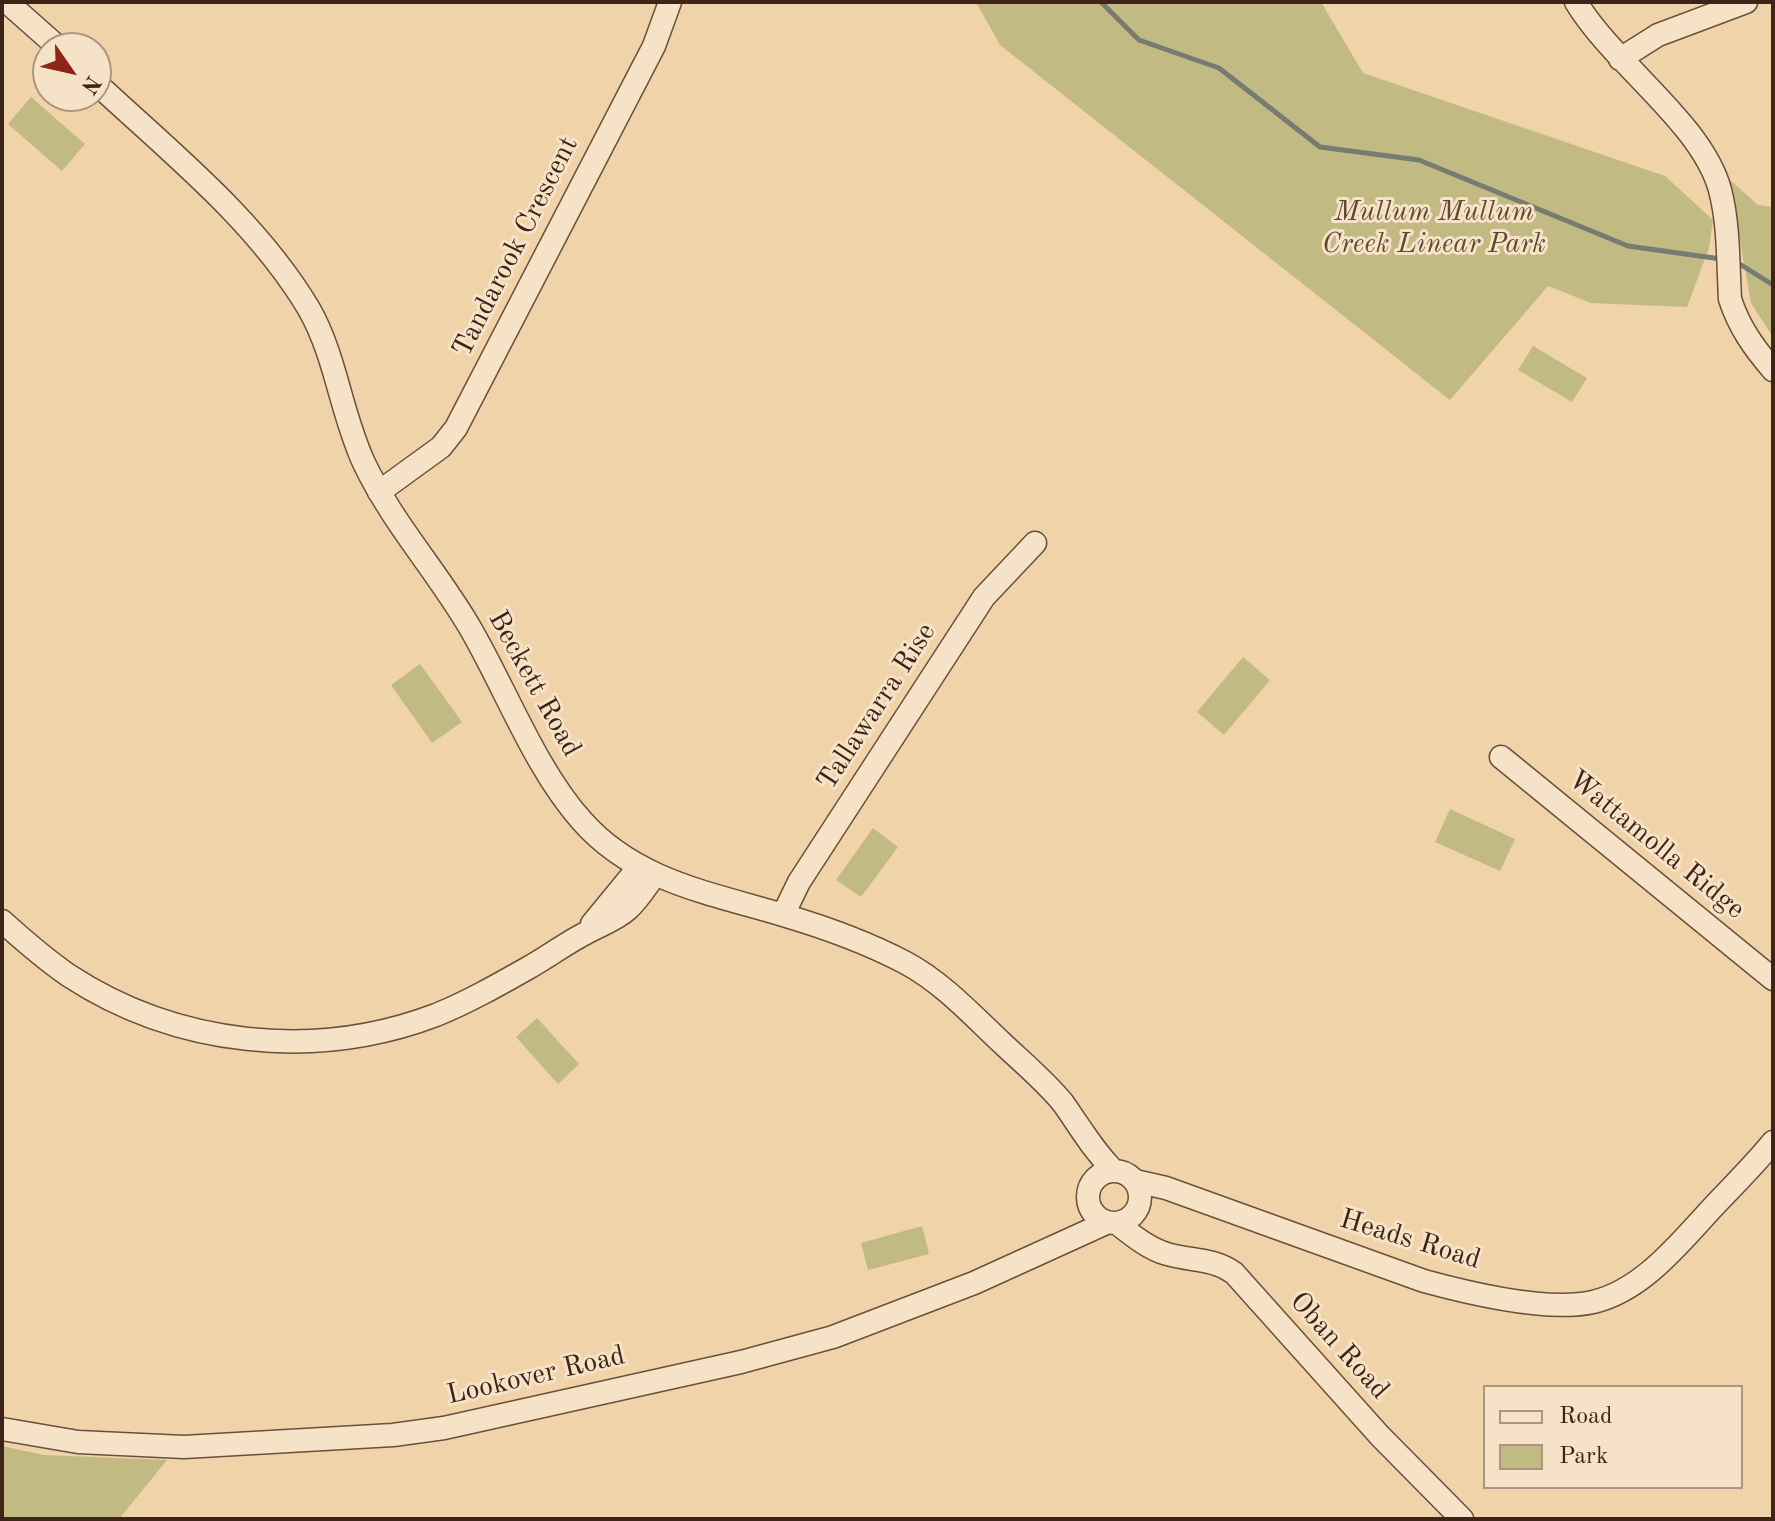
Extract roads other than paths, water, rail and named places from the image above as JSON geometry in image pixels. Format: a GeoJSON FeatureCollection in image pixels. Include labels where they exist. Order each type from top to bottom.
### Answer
{"type":"FeatureCollection","features":[{"type":"Feature","properties":{"kind":"street"},"geometry":{"type":"LineString","coordinates":[[7,2],[41,32]]}},
{"type":"Feature","properties":{"kind":"street","name":"Tandarook Crescent"},"geometry":{"type":"LineString","coordinates":[[379,492],[441,447],[456,428],[654,46],[670,2]]}},
{"type":"Feature","properties":{"kind":"street"},"geometry":{"type":"LineString","coordinates":[[1576,2],[1620,59],[1701,150],[1721,192],[1730,299],[1745,335],[1773,370]]}},
{"type":"Feature","properties":{"kind":"street"},"geometry":{"type":"LineString","coordinates":[[1620,59],[1658,35],[1746,2]]}},
{"type":"Feature","properties":{"kind":"street","name":"Beckett Road"},"geometry":{"type":"LineString","coordinates":[[112,98],[241,222],[298,292],[312,314],[351,430],[379,492],[469,625],[540,759],[571,808],[600,840],[646,872],[783,915],[895,958],[935,982],[1062,1102],[1105,1174]]}},
{"type":"Feature","properties":{"kind":"street","name":"Tallawarra Rise"},"geometry":{"type":"LineString","coordinates":[[783,915],[799,882],[984,597],[1035,543]]}},
{"type":"Feature","properties":{"kind":"street","name":"Wattamolla Ridge"},"geometry":{"type":"LineString","coordinates":[[1501,757],[1773,979]]}},
{"type":"Feature","properties":{"kind":"street"},"geometry":{"type":"LineString","coordinates":[[2,921],[68,975],[104,996],[147,1015],[184,1028],[215,1034],[294,1042],[336,1039],[373,1033],[436,1015],[509,978],[627,910],[646,872]]}},
{"type":"Feature","properties":{"kind":"street","name":"Heads Road"},"geometry":{"type":"LineString","coordinates":[[1105,1174],[1126,1174],[1135,1181],[1166,1188],[1459,1291],[1569,1305],[1610,1296],[1657,1266],[1773,1142]]}},
{"type":"Feature","properties":{"kind":"street"},"geometry":{"type":"LineString","coordinates":[[1105,1174],[1087,1193],[1117,1215]]}},
{"type":"Feature","properties":{"kind":"street"},"geometry":{"type":"LineString","coordinates":[[1117,1215],[1139,1189],[1135,1181]]}},
{"type":"Feature","properties":{"kind":"street"},"geometry":{"type":"LineString","coordinates":[[1117,1215],[1166,1188]]}},
{"type":"Feature","properties":{"kind":"street","name":"Lookover Road"},"geometry":{"type":"LineString","coordinates":[[2,1429],[78,1442],[184,1447],[364,1437],[444,1428],[741,1362],[833,1337],[974,1283],[1117,1215]]}},
{"type":"Feature","properties":{"kind":"street","name":"Oban Road"},"geometry":{"type":"LineString","coordinates":[[1117,1215],[1141,1232],[1153,1248],[1165,1254],[1222,1264],[1234,1273],[1380,1436],[1462,1519]]}},
{"type":"Feature","properties":{"kind":"waterway"},"geometry":{"type":"LineString","coordinates":[[1101,2],[1139,40],[1219,68],[1320,147],[1419,160],[1628,246],[1721,259]]}},
{"type":"Feature","properties":{"kind":"waterway"},"geometry":{"type":"LineString","coordinates":[[1735,261],[1773,285]]}},
{"type":"Feature","properties":{"kind":"park label","name":"Mullum Mullum Creek Linear Park"},"geometry":{"type":"Point","coordinates":[1434,229]}}]}
